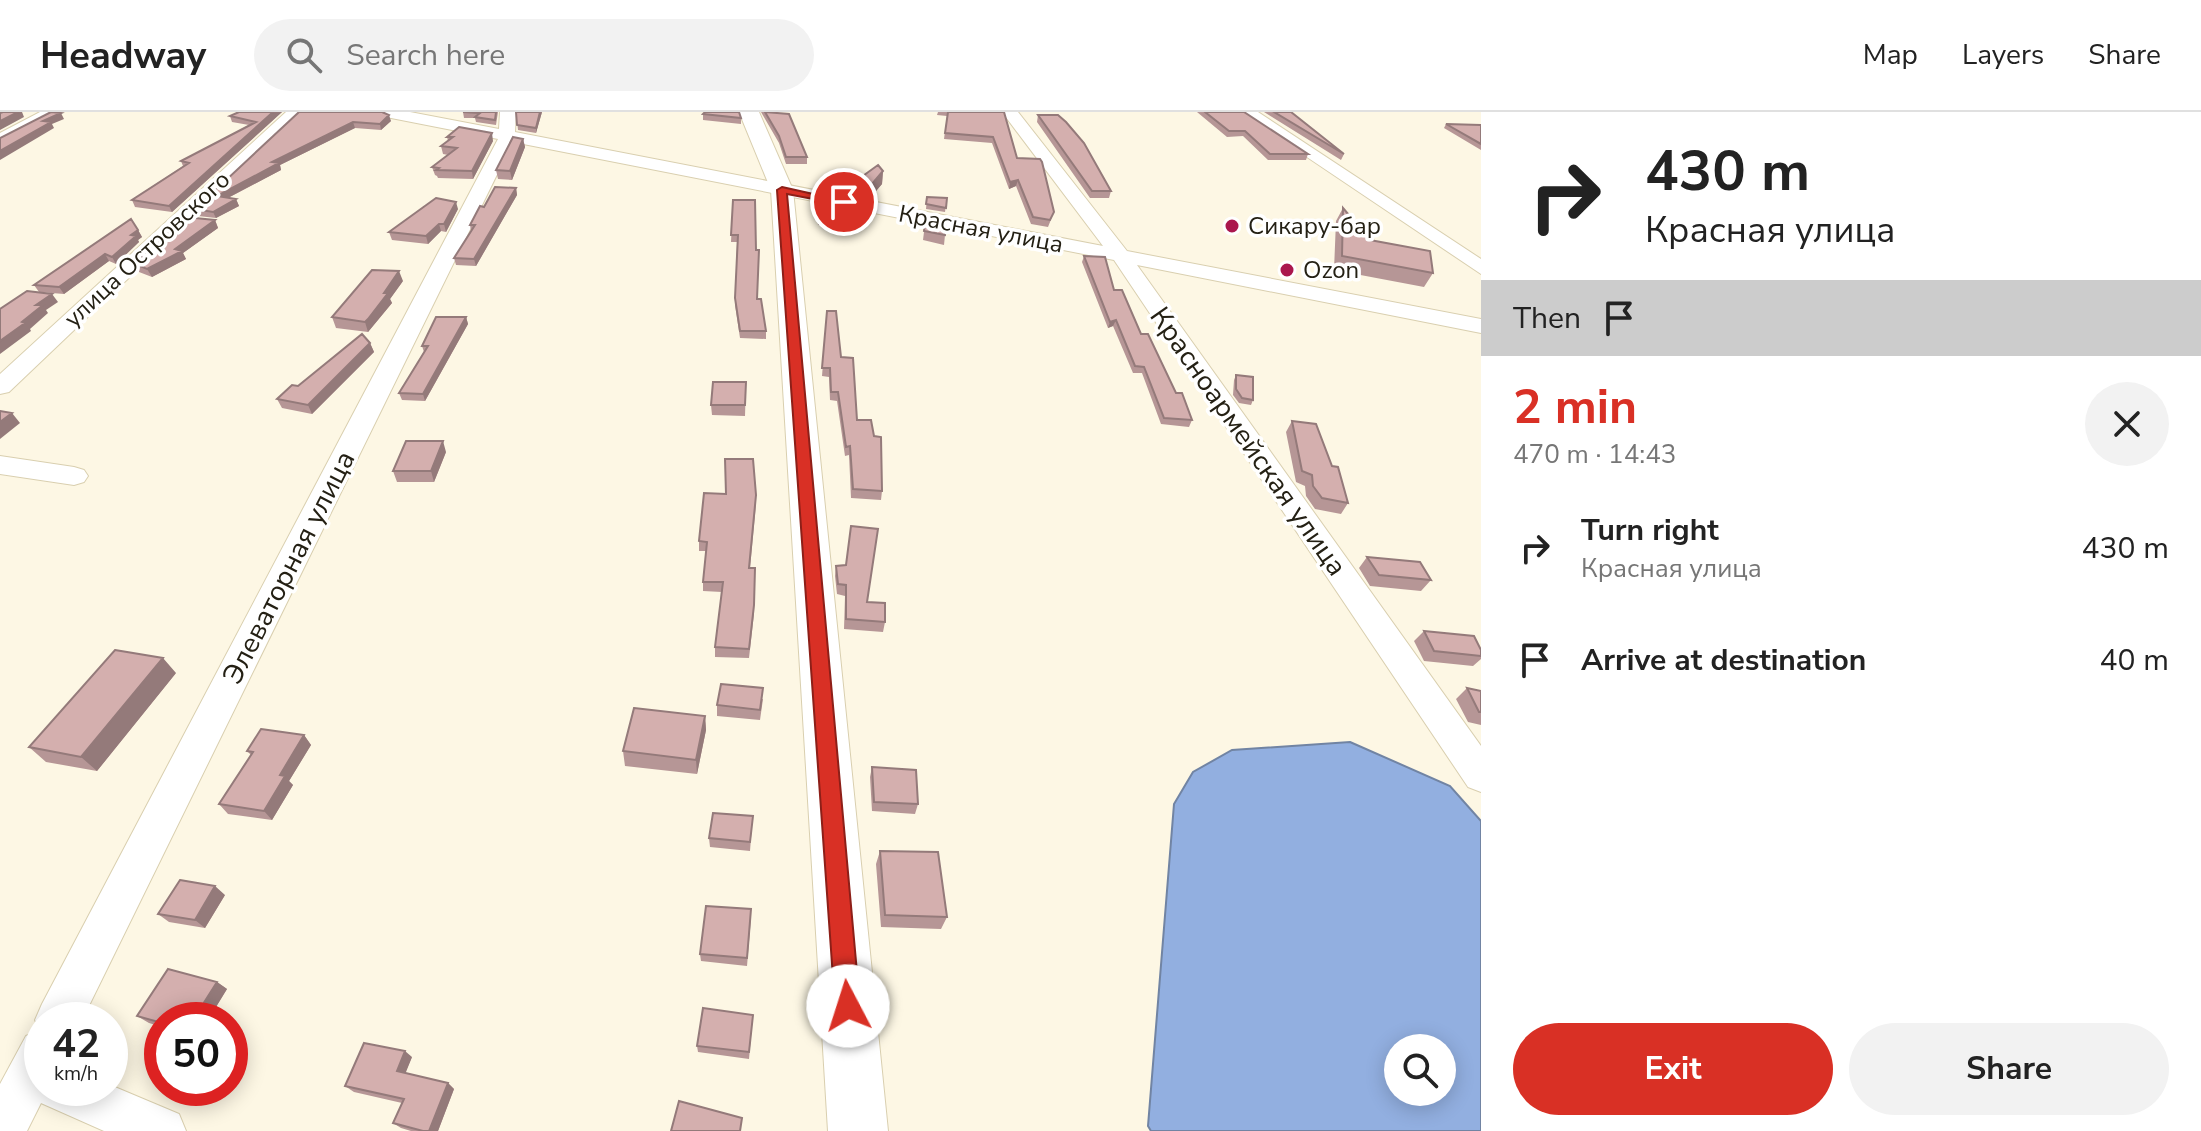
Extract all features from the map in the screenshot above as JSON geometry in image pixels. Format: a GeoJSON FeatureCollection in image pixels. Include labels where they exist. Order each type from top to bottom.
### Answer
{"type":"FeatureCollection","features":[{"type":"Feature","properties":{"kind":"main road"},"geometry":{"type":"LineString","coordinates":[[749,112],[782,190],[858,1131]]}},
{"type":"Feature","properties":{"kind":"street"},"geometry":{"type":"LineString","coordinates":[[0,139],[52,112]]}},
{"type":"Feature","properties":{"kind":"street","name":"улица Островского"},"geometry":{"type":"LineString","coordinates":[[0,387],[295,112]]}},
{"type":"Feature","properties":{"kind":"street","name":"Красная улица"},"geometry":{"type":"LineString","coordinates":[[386,112],[507,124],[782,190],[1481,326]]}},
{"type":"Feature","properties":{"kind":"street","name":"Красноармейская улица"},"geometry":{"type":"LineString","coordinates":[[1010,112],[1121,256],[1481,776]]}},
{"type":"Feature","properties":{"kind":"street"},"geometry":{"type":"LineString","coordinates":[[1248,112],[1481,268]]}},
{"type":"Feature","properties":{"kind":"street","name":"Элеваторная улица"},"geometry":{"type":"LineString","coordinates":[[67,1002],[507,124]]}},
{"type":"Feature","properties":{"kind":"street"},"geometry":{"type":"LineString","coordinates":[[0,465],[74,476]]}},
{"type":"Feature","properties":{"kind":"street"},"geometry":{"type":"LineString","coordinates":[[1,1131],[24,1091]]}},
{"type":"Feature","properties":{"kind":"street"},"geometry":{"type":"LineString","coordinates":[[107,1106],[162,1131]]}},
{"type":"Feature","properties":{"kind":"water"},"geometry":{"type":"Polygon","coordinates":[[[1350,742],[1450,786],[1481,821],[1481,1131],[1151,1131],[1148,1126],[1174,804],[1193,772],[1232,750],[1350,742]]]}},
{"type":"Feature","properties":{"kind":"building"},"geometry":{"type":"Polygon","coordinates":[[[18,112],[0,121],[0,113],[18,112]]]}},
{"type":"Feature","properties":{"kind":"building"},"geometry":{"type":"Polygon","coordinates":[[[51,112],[61,113],[43,121],[51,122],[0,151],[0,138],[51,112]]]}},
{"type":"Feature","properties":{"kind":"building"},"geometry":{"type":"Polygon","coordinates":[[[239,112],[273,112],[169,206],[132,200],[189,163],[181,161],[256,122],[230,116],[239,112]]]}},
{"type":"Feature","properties":{"kind":"building"},"geometry":{"type":"Polygon","coordinates":[[[299,112],[382,112],[389,115],[380,124],[353,122],[272,162],[279,163],[217,196],[236,199],[213,212],[195,209],[299,112]]]}},
{"type":"Feature","properties":{"kind":"building"},"geometry":{"type":"Polygon","coordinates":[[[463,112],[496,112],[495,120],[475,117],[480,113],[463,112]]]}},
{"type":"Feature","properties":{"kind":"building"},"geometry":{"type":"Polygon","coordinates":[[[516,112],[540,112],[536,128],[517,125],[516,112]]]}},
{"type":"Feature","properties":{"kind":"building"},"geometry":{"type":"Polygon","coordinates":[[[739,112],[741,118],[703,114],[739,112]]]}},
{"type":"Feature","properties":{"kind":"building"},"geometry":{"type":"Polygon","coordinates":[[[765,112],[789,114],[807,157],[786,157],[779,136],[765,112]]]}},
{"type":"Feature","properties":{"kind":"building"},"geometry":{"type":"Polygon","coordinates":[[[948,112],[1004,112],[1017,158],[1040,159],[1042,162],[1054,212],[1050,220],[1033,217],[1018,180],[1010,182],[993,137],[945,133],[948,112]]]}},
{"type":"Feature","properties":{"kind":"building"},"geometry":{"type":"Polygon","coordinates":[[[1205,112],[1244,112],[1308,154],[1270,154],[1245,131],[1229,131],[1205,112]]]}},
{"type":"Feature","properties":{"kind":"building"},"geometry":{"type":"Polygon","coordinates":[[[1274,112],[1291,112],[1344,154],[1274,112]]]}},
{"type":"Feature","properties":{"kind":"building"},"geometry":{"type":"Polygon","coordinates":[[[1038,115],[1058,115],[1066,122],[1084,143],[1111,191],[1092,191],[1038,115]]]}},
{"type":"Feature","properties":{"kind":"building"},"geometry":{"type":"Polygon","coordinates":[[[1446,124],[1481,125],[1481,144],[1446,124]]]}},
{"type":"Feature","properties":{"kind":"building"},"geometry":{"type":"Polygon","coordinates":[[[459,127],[492,133],[472,171],[436,170],[439,168],[432,167],[457,148],[441,146],[453,137],[447,137],[459,127]]]}},
{"type":"Feature","properties":{"kind":"building"},"geometry":{"type":"Polygon","coordinates":[[[513,137],[523,139],[510,171],[496,170],[513,137]]]}},
{"type":"Feature","properties":{"kind":"building"},"geometry":{"type":"Polygon","coordinates":[[[878,165],[883,171],[872,184],[856,181],[878,165]]]}},
{"type":"Feature","properties":{"kind":"building"},"geometry":{"type":"Polygon","coordinates":[[[495,187],[516,188],[474,259],[454,258],[475,225],[470,225],[480,206],[484,207],[495,187]]]}},
{"type":"Feature","properties":{"kind":"building"},"geometry":{"type":"Polygon","coordinates":[[[927,197],[947,198],[946,208],[926,204],[927,197]]]}},
{"type":"Feature","properties":{"kind":"building"},"geometry":{"type":"Polygon","coordinates":[[[436,198],[456,202],[444,224],[439,224],[426,236],[389,232],[436,198]]]}},
{"type":"Feature","properties":{"kind":"building"},"geometry":{"type":"Polygon","coordinates":[[[839,199],[859,203],[849,215],[818,215],[839,199]]]}},
{"type":"Feature","properties":{"kind":"building"},"geometry":{"type":"Polygon","coordinates":[[[733,200],[755,200],[756,250],[759,250],[757,299],[761,299],[766,331],[740,331],[735,298],[738,235],[731,235],[733,200]]]}},
{"type":"Feature","properties":{"kind":"building"},"geometry":{"type":"Polygon","coordinates":[[[1343,208],[1370,240],[1430,251],[1433,273],[1342,256],[1343,208]]]}},
{"type":"Feature","properties":{"kind":"building"},"geometry":{"type":"Polygon","coordinates":[[[926,216],[946,220],[945,235],[924,231],[926,216]]]}},
{"type":"Feature","properties":{"kind":"building"},"geometry":{"type":"Polygon","coordinates":[[[185,217],[215,220],[175,249],[182,251],[147,269],[135,264],[185,217]]]}},
{"type":"Feature","properties":{"kind":"building"},"geometry":{"type":"Polygon","coordinates":[[[131,219],[138,230],[131,235],[136,236],[112,257],[105,254],[59,287],[34,285],[131,219]]]}},
{"type":"Feature","properties":{"kind":"building"},"geometry":{"type":"Polygon","coordinates":[[[1084,256],[1105,257],[1114,290],[1122,290],[1141,334],[1148,334],[1176,393],[1182,393],[1192,420],[1164,418],[1144,367],[1135,366],[1116,320],[1110,322],[1084,256]]]}},
{"type":"Feature","properties":{"kind":"building"},"geometry":{"type":"Polygon","coordinates":[[[372,270],[399,271],[384,293],[388,293],[368,319],[365,322],[332,317],[372,270]]]}},
{"type":"Feature","properties":{"kind":"building"},"geometry":{"type":"Polygon","coordinates":[[[27,291],[52,294],[36,305],[43,305],[22,322],[25,323],[0,341],[0,309],[27,291]]]}},
{"type":"Feature","properties":{"kind":"building"},"geometry":{"type":"Polygon","coordinates":[[[827,311],[836,311],[841,357],[853,358],[857,420],[871,420],[874,436],[881,437],[882,491],[853,489],[850,446],[846,447],[838,392],[831,392],[830,368],[822,368],[827,311]]]}},
{"type":"Feature","properties":{"kind":"building"},"geometry":{"type":"Polygon","coordinates":[[[436,317],[466,317],[423,394],[399,393],[428,346],[422,346],[436,317]]]}},
{"type":"Feature","properties":{"kind":"building"},"geometry":{"type":"Polygon","coordinates":[[[362,334],[370,343],[308,405],[277,399],[292,385],[298,386],[362,334]]]}},
{"type":"Feature","properties":{"kind":"building"},"geometry":{"type":"Polygon","coordinates":[[[1236,375],[1253,377],[1253,400],[1242,398],[1236,389],[1236,375]]]}},
{"type":"Feature","properties":{"kind":"building"},"geometry":{"type":"Polygon","coordinates":[[[713,382],[746,382],[745,405],[711,405],[713,382]]]}},
{"type":"Feature","properties":{"kind":"building"},"geometry":{"type":"Polygon","coordinates":[[[0,411],[12,413],[0,422],[0,411]]]}},
{"type":"Feature","properties":{"kind":"building"},"geometry":{"type":"Polygon","coordinates":[[[1292,421],[1316,424],[1332,466],[1338,467],[1348,503],[1322,498],[1313,486],[1312,475],[1302,471],[1292,421]]]}},
{"type":"Feature","properties":{"kind":"building"},"geometry":{"type":"Polygon","coordinates":[[[406,441],[443,441],[431,471],[393,471],[406,441]]]}},
{"type":"Feature","properties":{"kind":"building"},"geometry":{"type":"Polygon","coordinates":[[[725,459],[753,459],[756,495],[749,568],[755,568],[749,649],[715,647],[723,582],[703,582],[707,542],[699,541],[704,493],[726,494],[725,459]]]}},
{"type":"Feature","properties":{"kind":"building"},"geometry":{"type":"Polygon","coordinates":[[[851,526],[878,529],[867,602],[885,603],[885,622],[846,619],[846,585],[838,584],[836,566],[846,565],[851,526]]]}},
{"type":"Feature","properties":{"kind":"building"},"geometry":{"type":"Polygon","coordinates":[[[1367,557],[1420,562],[1431,580],[1379,575],[1367,557]]]}},
{"type":"Feature","properties":{"kind":"building"},"geometry":{"type":"Polygon","coordinates":[[[1424,631],[1474,636],[1481,656],[1434,651],[1424,631]]]}},
{"type":"Feature","properties":{"kind":"building"},"geometry":{"type":"Polygon","coordinates":[[[115,650],[163,658],[81,757],[29,747],[115,650]]]}},
{"type":"Feature","properties":{"kind":"building"},"geometry":{"type":"Polygon","coordinates":[[[721,684],[763,688],[760,710],[717,705],[721,684]]]}},
{"type":"Feature","properties":{"kind":"building"},"geometry":{"type":"Polygon","coordinates":[[[1467,688],[1481,691],[1481,712],[1479,712],[1467,688]]]}},
{"type":"Feature","properties":{"kind":"building"},"geometry":{"type":"Polygon","coordinates":[[[634,708],[705,716],[696,760],[623,751],[634,708]]]}},
{"type":"Feature","properties":{"kind":"building"},"geometry":{"type":"Polygon","coordinates":[[[261,729],[304,735],[280,775],[285,776],[264,811],[219,804],[253,752],[247,751],[261,729]]]}},
{"type":"Feature","properties":{"kind":"building"},"geometry":{"type":"Polygon","coordinates":[[[872,767],[916,770],[918,804],[874,802],[872,767]]]}},
{"type":"Feature","properties":{"kind":"building"},"geometry":{"type":"Polygon","coordinates":[[[713,813],[753,816],[750,842],[709,838],[713,813]]]}},
{"type":"Feature","properties":{"kind":"building"},"geometry":{"type":"Polygon","coordinates":[[[880,851],[938,852],[947,917],[885,915],[880,851]]]}},
{"type":"Feature","properties":{"kind":"building"},"geometry":{"type":"Polygon","coordinates":[[[180,880],[215,886],[195,920],[158,914],[180,880]]]}},
{"type":"Feature","properties":{"kind":"building"},"geometry":{"type":"Polygon","coordinates":[[[706,906],[751,909],[747,958],[700,954],[706,906]]]}},
{"type":"Feature","properties":{"kind":"building"},"geometry":{"type":"Polygon","coordinates":[[[168,969],[217,982],[204,1002],[146,1002],[168,969]]]}},
{"type":"Feature","properties":{"kind":"building"},"geometry":{"type":"Polygon","coordinates":[[[144,1005],[144,1018],[137,1016],[144,1005]]]}},
{"type":"Feature","properties":{"kind":"building"},"geometry":{"type":"Polygon","coordinates":[[[703,1008],[753,1015],[749,1052],[697,1046],[703,1008]]]}},
{"type":"Feature","properties":{"kind":"building"},"geometry":{"type":"Polygon","coordinates":[[[364,1043],[405,1051],[397,1071],[448,1083],[429,1131],[393,1123],[404,1099],[345,1086],[364,1043]]]}},
{"type":"Feature","properties":{"kind":"building"},"geometry":{"type":"Polygon","coordinates":[[[679,1101],[742,1118],[740,1131],[671,1131],[679,1101]]]}},
{"type":"Feature","properties":{"kind":"place","name":"Сикару-бар"},"geometry":{"type":"Point","coordinates":[1232,226]}},
{"type":"Feature","properties":{"kind":"place","name":"Ozon"},"geometry":{"type":"Point","coordinates":[1287,270]}},
{"type":"Feature","properties":{"kind":"route"},"geometry":{"type":"LineString","coordinates":[[844,202],[782,190],[848,1006]]}}]}
